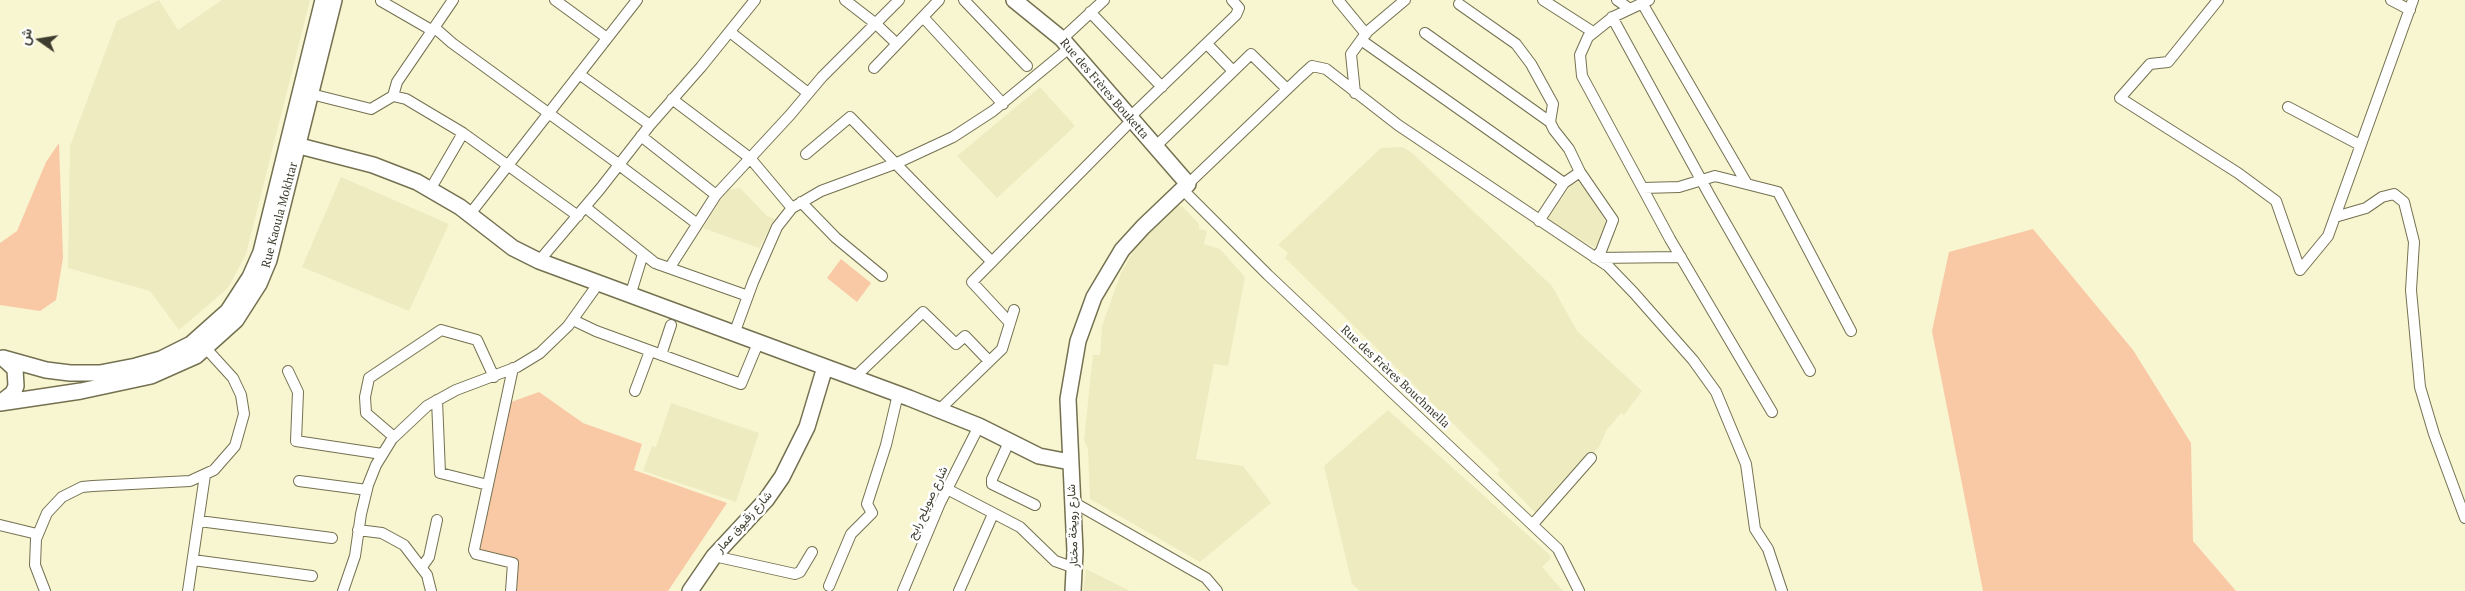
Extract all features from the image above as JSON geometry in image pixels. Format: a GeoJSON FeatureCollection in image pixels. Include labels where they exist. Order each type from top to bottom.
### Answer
{"type":"FeatureCollection","features":[{"type":"Feature","properties":{"kind":"main road","name":"Rue Kaoula Mokhtar"},"geometry":{"type":"LineString","coordinates":[[293,144],[323,0]]}},
{"type":"Feature","properties":{"kind":"main road","name":"Rue Kaoula Mokhtar"},"geometry":{"type":"LineString","coordinates":[[0,403],[81,391],[151,376],[171,369],[202,344],[228,311],[255,268],[293,144],[311,94],[334,0]]}},
{"type":"Feature","properties":{"kind":"main road","name":"Rue des Frères Bouketta"},"geometry":{"type":"LineString","coordinates":[[1014,0],[1065,44],[1155,147],[1185,186]]}},
{"type":"Feature","properties":{"kind":"main road"},"geometry":{"type":"LineString","coordinates":[[293,144],[373,165],[431,188],[470,214],[513,248],[539,262],[898,394],[979,426],[1039,456],[1070,462]]}},
{"type":"Feature","properties":{"kind":"main road","name":"شارع رويخة مختار"},"geometry":{"type":"LineString","coordinates":[[1074,591],[1075,568],[1069,387],[1074,357],[1089,308],[1104,276],[1122,250],[1185,186]]}},
{"type":"Feature","properties":{"kind":"main road","name":"Rue Kaoula Mokhtar"},"geometry":{"type":"LineString","coordinates":[[2,358],[62,372],[105,372],[155,361],[202,344]]}},
{"type":"Feature","properties":{"kind":"main road"},"geometry":{"type":"LineString","coordinates":[[0,403],[13,393],[17,377],[10,363],[2,358]]}},
{"type":"Feature","properties":{"kind":"main road","name":"شارع زقيوق عمار"},"geometry":{"type":"LineString","coordinates":[[690,591],[714,556],[766,500],[782,477],[809,421],[825,367]]}},
{"type":"Feature","properties":{"kind":"street"},"geometry":{"type":"LineString","coordinates":[[311,94],[371,109],[393,96],[397,82],[452,0]]}},
{"type":"Feature","properties":{"kind":"street"},"geometry":{"type":"LineString","coordinates":[[555,0],[607,38]]}},
{"type":"Feature","properties":{"kind":"street"},"geometry":{"type":"LineString","coordinates":[[539,262],[620,165],[650,125],[755,0]]}},
{"type":"Feature","properties":{"kind":"street"},"geometry":{"type":"LineString","coordinates":[[846,0],[876,24],[896,44]]}},
{"type":"Feature","properties":{"kind":"street"},"geometry":{"type":"LineString","coordinates":[[670,267],[696,223],[716,195],[808,93],[899,0]]}},
{"type":"Feature","properties":{"kind":"street"},"geometry":{"type":"LineString","coordinates":[[874,68],[939,0]]}},
{"type":"Feature","properties":{"kind":"street"},"geometry":{"type":"LineString","coordinates":[[964,0],[1027,66]]}},
{"type":"Feature","properties":{"kind":"street"},"geometry":{"type":"LineString","coordinates":[[734,334],[777,227],[796,205],[821,191],[897,163],[953,137],[1003,104],[1065,44],[1090,12],[1104,0]]}},
{"type":"Feature","properties":{"kind":"street"},"geometry":{"type":"LineString","coordinates":[[1010,323],[972,282],[1162,87],[1238,13],[1239,8],[1232,0]]}},
{"type":"Feature","properties":{"kind":"street"},"geometry":{"type":"LineString","coordinates":[[1338,0],[1364,37],[1564,183]]}},
{"type":"Feature","properties":{"kind":"street"},"geometry":{"type":"LineString","coordinates":[[1543,0],[1593,32]]}},
{"type":"Feature","properties":{"kind":"street"},"geometry":{"type":"LineString","coordinates":[[1617,0],[1630,9]]}},
{"type":"Feature","properties":{"kind":"street"},"geometry":{"type":"LineString","coordinates":[[2218,0],[2168,62],[2150,64],[2120,98],[2238,173],[2276,201],[2300,270],[2328,236],[2411,5],[2391,0]]}},
{"type":"Feature","properties":{"kind":"street"},"geometry":{"type":"LineString","coordinates":[[380,1],[434,29],[696,223]]}},
{"type":"Feature","properties":{"kind":"street"},"geometry":{"type":"LineString","coordinates":[[1355,93],[1351,54],[1364,37],[1404,1]]}},
{"type":"Feature","properties":{"kind":"street"},"geometry":{"type":"LineString","coordinates":[[470,214],[607,38],[632,2]]}},
{"type":"Feature","properties":{"kind":"street"},"geometry":{"type":"LineString","coordinates":[[1747,184],[1646,2],[1612,18],[1593,32],[1582,48],[1579,62],[1582,76],[1681,257],[1772,412]]}},
{"type":"Feature","properties":{"kind":"street"},"geometry":{"type":"LineString","coordinates":[[1459,4],[1516,44],[1531,64],[1553,104],[1550,122]]}},
{"type":"Feature","properties":{"kind":"street"},"geometry":{"type":"LineString","coordinates":[[1090,12],[1162,87]]}},
{"type":"Feature","properties":{"kind":"street"},"geometry":{"type":"LineString","coordinates":[[922,17],[1003,104]]}},
{"type":"Feature","properties":{"kind":"street"},"geometry":{"type":"LineString","coordinates":[[1612,18],[1810,371]]}},
{"type":"Feature","properties":{"kind":"street"},"geometry":{"type":"LineString","coordinates":[[730,32],[808,93]]}},
{"type":"Feature","properties":{"kind":"street"},"geometry":{"type":"LineString","coordinates":[[1425,33],[1550,122],[1569,149],[1580,172],[1613,220],[1601,251],[1595,258]]}},
{"type":"Feature","properties":{"kind":"street"},"geometry":{"type":"LineString","coordinates":[[1207,44],[1234,71]]}},
{"type":"Feature","properties":{"kind":"street"},"geometry":{"type":"LineString","coordinates":[[1155,147],[1251,54],[1287,89]]}},
{"type":"Feature","properties":{"kind":"street"},"geometry":{"type":"LineString","coordinates":[[1185,186],[1312,66],[1326,69],[1413,136],[1613,270],[1693,360],[1716,392],[1746,464],[1754,529],[1768,549],[1782,591]]}},
{"type":"Feature","properties":{"kind":"street"},"geometry":{"type":"LineString","coordinates":[[579,74],[650,125]]}},
{"type":"Feature","properties":{"kind":"street"},"geometry":{"type":"LineString","coordinates":[[393,96],[406,99],[463,133],[578,216]]}},
{"type":"Feature","properties":{"kind":"street"},"geometry":{"type":"LineString","coordinates":[[672,99],[750,158],[796,205],[882,276]]}},
{"type":"Feature","properties":{"kind":"street"},"geometry":{"type":"LineString","coordinates":[[2288,107],[2360,145]]}},
{"type":"Feature","properties":{"kind":"street"},"geometry":{"type":"LineString","coordinates":[[806,154],[850,117],[992,262]]}},
{"type":"Feature","properties":{"kind":"street"},"geometry":{"type":"LineString","coordinates":[[431,188],[463,133]]}},
{"type":"Feature","properties":{"kind":"street"},"geometry":{"type":"LineString","coordinates":[[641,136],[716,195]]}},
{"type":"Feature","properties":{"kind":"street"},"geometry":{"type":"LineString","coordinates":[[1539,221],[1564,183],[1580,172]]}},
{"type":"Feature","properties":{"kind":"street"},"geometry":{"type":"LineString","coordinates":[[1643,188],[1679,187],[1715,176],[1778,192],[1851,331]]}},
{"type":"Feature","properties":{"kind":"street","name":"Rue des Frères Bouchmella"},"geometry":{"type":"LineString","coordinates":[[1185,186],[1268,275],[1558,549],[1579,591]]}},
{"type":"Feature","properties":{"kind":"street"},"geometry":{"type":"LineString","coordinates":[[2335,217],[2366,208],[2382,197],[2394,194],[2404,202],[2414,242],[2411,290],[2420,386],[2434,434],[2465,518]]}},
{"type":"Feature","properties":{"kind":"street"},"geometry":{"type":"LineString","coordinates":[[585,207],[655,263],[748,296]]}},
{"type":"Feature","properties":{"kind":"street"},"geometry":{"type":"LineString","coordinates":[[630,296],[644,254]]}},
{"type":"Feature","properties":{"kind":"street"},"geometry":{"type":"LineString","coordinates":[[1595,258],[1681,257]]}},
{"type":"Feature","properties":{"kind":"street"},"geometry":{"type":"LineString","coordinates":[[343,591],[355,556],[366,490],[382,454],[394,437],[419,411],[437,400],[494,377],[540,353],[573,320],[598,284]]}},
{"type":"Feature","properties":{"kind":"street"},"geometry":{"type":"LineString","coordinates":[[938,410],[1002,349],[1014,310]]}},
{"type":"Feature","properties":{"kind":"street"},"geometry":{"type":"LineString","coordinates":[[854,378],[923,312],[956,344],[965,336],[989,361]]}},
{"type":"Feature","properties":{"kind":"street"},"geometry":{"type":"LineString","coordinates":[[573,320],[596,331],[741,384],[758,343]]}},
{"type":"Feature","properties":{"kind":"street"},"geometry":{"type":"LineString","coordinates":[[661,355],[670,325]]}},
{"type":"Feature","properties":{"kind":"street"},"geometry":{"type":"LineString","coordinates":[[394,437],[366,413],[365,397],[370,378],[441,330],[477,340],[494,377]]}},
{"type":"Feature","properties":{"kind":"street"},"geometry":{"type":"LineString","coordinates":[[44,591],[35,565],[34,548],[42,522],[54,504],[72,491],[82,487],[190,481],[205,475],[222,462],[235,446],[244,414],[242,395],[233,378],[202,344]]}},
{"type":"Feature","properties":{"kind":"street"},"geometry":{"type":"LineString","coordinates":[[636,391],[650,351]]}},
{"type":"Feature","properties":{"kind":"street"},"geometry":{"type":"LineString","coordinates":[[511,591],[513,562],[475,553],[513,368]]}},
{"type":"Feature","properties":{"kind":"street"},"geometry":{"type":"LineString","coordinates":[[288,371],[298,392],[296,441],[382,454]]}},
{"type":"Feature","properties":{"kind":"street"},"geometry":{"type":"LineString","coordinates":[[829,586],[851,534],[872,513],[867,504],[886,445],[898,394]]}},
{"type":"Feature","properties":{"kind":"street"},"geometry":{"type":"LineString","coordinates":[[437,400],[440,473],[488,486]]}},
{"type":"Feature","properties":{"kind":"street","name":"شارع صويلح رابح"},"geometry":{"type":"LineString","coordinates":[[903,591],[947,489],[979,426]]}},
{"type":"Feature","properties":{"kind":"street"},"geometry":{"type":"LineString","coordinates":[[1009,442],[992,479],[992,484],[1035,506]]}},
{"type":"Feature","properties":{"kind":"street"},"geometry":{"type":"LineString","coordinates":[[1533,524],[1591,458]]}},
{"type":"Feature","properties":{"kind":"street"},"geometry":{"type":"LineString","coordinates":[[188,591],[205,475]]}},
{"type":"Feature","properties":{"kind":"street"},"geometry":{"type":"LineString","coordinates":[[299,481],[366,490]]}},
{"type":"Feature","properties":{"kind":"street"},"geometry":{"type":"LineString","coordinates":[[947,489],[1020,527],[1055,561],[1075,568]]}},
{"type":"Feature","properties":{"kind":"street"},"geometry":{"type":"LineString","coordinates":[[1073,502],[1206,578],[1217,591]]}},
{"type":"Feature","properties":{"kind":"street"},"geometry":{"type":"LineString","coordinates":[[959,591],[993,514]]}},
{"type":"Feature","properties":{"kind":"street"},"geometry":{"type":"LineString","coordinates":[[422,567],[429,557],[437,520]]}},
{"type":"Feature","properties":{"kind":"street"},"geometry":{"type":"LineString","coordinates":[[198,521],[332,538]]}},
{"type":"Feature","properties":{"kind":"street"},"geometry":{"type":"LineString","coordinates":[[0,525],[37,534]]}},
{"type":"Feature","properties":{"kind":"street"},"geometry":{"type":"LineString","coordinates":[[358,530],[369,530],[396,539],[408,549],[427,575],[431,591]]}},
{"type":"Feature","properties":{"kind":"street"},"geometry":{"type":"LineString","coordinates":[[714,556],[795,574],[800,572],[812,552]]}},
{"type":"Feature","properties":{"kind":"street"},"geometry":{"type":"LineString","coordinates":[[193,560],[312,576]]}},
{"type":"Feature","properties":{"kind":"shaded area"},"geometry":{"type":"Polygon","coordinates":[[[159,0],[178,30],[222,0],[310,0],[246,254],[228,288],[179,330],[150,291],[68,268],[70,146],[117,21],[159,0]]]}},
{"type":"Feature","properties":{"kind":"shaded area"},"geometry":{"type":"Polygon","coordinates":[[[1040,87],[1075,126],[997,198],[957,156],[1040,87]]]}},
{"type":"Feature","properties":{"kind":"shaded area"},"geometry":{"type":"Polygon","coordinates":[[[59,143],[63,258],[56,300],[40,311],[0,305],[0,243],[17,231],[46,162],[59,143]]]}},
{"type":"Feature","properties":{"kind":"shaded area"},"geometry":{"type":"Polygon","coordinates":[[[1402,147],[1411,152],[1552,286],[1577,331],[1642,391],[1624,415],[1621,413],[1606,431],[1599,447],[1536,513],[1497,474],[1500,470],[1285,258],[1288,253],[1278,245],[1381,148],[1402,147]]]}},
{"type":"Feature","properties":{"kind":"shaded area"},"geometry":{"type":"Polygon","coordinates":[[[341,177],[449,224],[409,311],[302,267],[341,177]]]}},
{"type":"Feature","properties":{"kind":"shaded area"},"geometry":{"type":"Polygon","coordinates":[[[1582,182],[1607,224],[1596,248],[1546,221],[1572,184],[1582,182]]]}},
{"type":"Feature","properties":{"kind":"shaded area"},"geometry":{"type":"Polygon","coordinates":[[[740,188],[767,216],[775,219],[759,248],[703,228],[727,190],[740,188]]]}},
{"type":"Feature","properties":{"kind":"shaded area"},"geometry":{"type":"Polygon","coordinates":[[[1182,206],[1199,224],[1199,229],[1207,231],[1204,244],[1220,249],[1245,277],[1228,366],[1214,364],[1196,459],[1243,466],[1271,503],[1200,562],[1090,499],[1088,449],[1084,440],[1093,355],[1100,355],[1102,326],[1121,273],[1139,241],[1173,207],[1182,206]]]}},
{"type":"Feature","properties":{"kind":"shaded area"},"geometry":{"type":"Polygon","coordinates":[[[2033,229],[2133,350],[2191,443],[2193,541],[2236,591],[1983,591],[1932,331],[1949,252],[2033,229]]]}},
{"type":"Feature","properties":{"kind":"shaded area"},"geometry":{"type":"Polygon","coordinates":[[[841,259],[871,283],[857,302],[827,278],[841,259]]]}},
{"type":"Feature","properties":{"kind":"shaded area"},"geometry":{"type":"Polygon","coordinates":[[[539,392],[583,423],[642,444],[634,470],[727,503],[668,591],[513,591],[519,561],[479,553],[511,402],[539,392]]]}},
{"type":"Feature","properties":{"kind":"shaded area"},"geometry":{"type":"Polygon","coordinates":[[[671,403],[759,433],[736,502],[643,471],[652,446],[656,447],[671,403]]]}},
{"type":"Feature","properties":{"kind":"shaded area"},"geometry":{"type":"Polygon","coordinates":[[[1388,410],[1549,554],[1551,558],[1542,567],[1563,591],[1360,591],[1352,584],[1324,466],[1388,410]]]}},
{"type":"Feature","properties":{"kind":"shaded area"},"geometry":{"type":"Polygon","coordinates":[[[1086,569],[1130,591],[1083,591],[1086,569]]]}}]}
